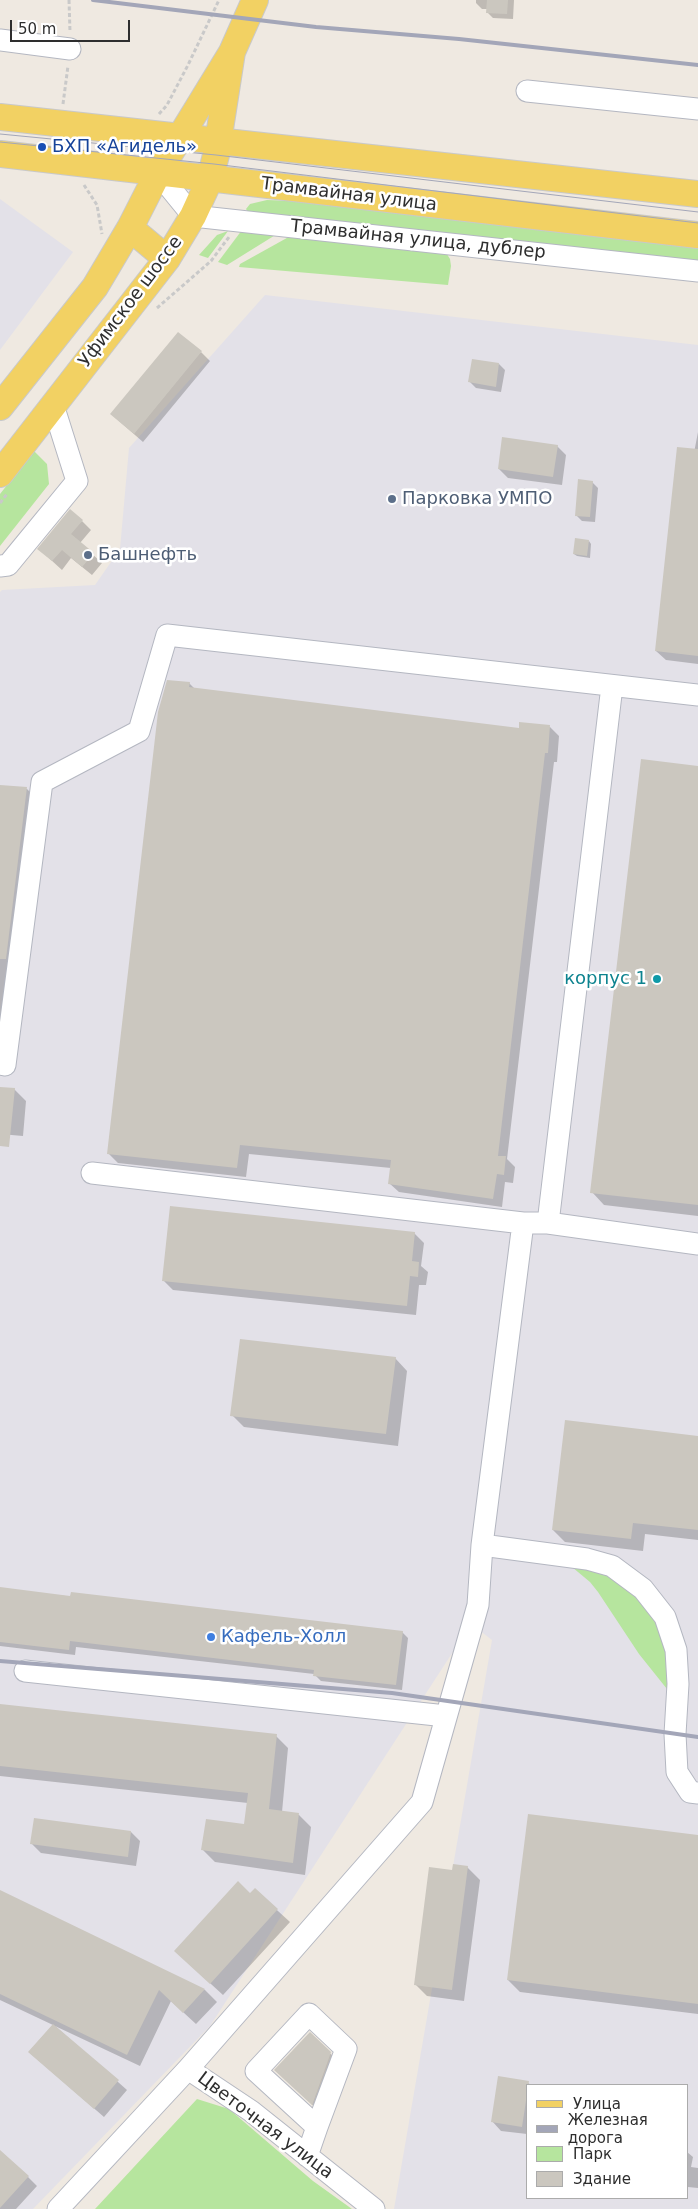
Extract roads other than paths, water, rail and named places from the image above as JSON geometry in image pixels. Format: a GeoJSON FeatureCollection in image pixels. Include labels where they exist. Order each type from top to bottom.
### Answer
{"type":"FeatureCollection","features":[{"type":"Feature","properties":{"kind":"main road"},"geometry":{"type":"LineString","coordinates":[[0,407],[95,287],[130,228],[158,173],[232,52],[254,0]]}},
{"type":"Feature","properties":{"kind":"main road","name":"Уфимское шоссе"},"geometry":{"type":"LineString","coordinates":[[6,481],[53,405],[167,260],[193,216],[210,179],[220,140],[232,52]]}},
{"type":"Feature","properties":{"kind":"main road"},"geometry":{"type":"LineString","coordinates":[[0,117],[698,194]]}},
{"type":"Feature","properties":{"kind":"main road","name":"Трамвайная улица"},"geometry":{"type":"LineString","coordinates":[[0,154],[698,234]]}},
{"type":"Feature","properties":{"kind":"main road"},"geometry":{"type":"LineString","coordinates":[[130,228],[167,260]]}},
{"type":"Feature","properties":{"kind":"street"},"geometry":{"type":"LineString","coordinates":[[0,40],[70,49]]}},
{"type":"Feature","properties":{"kind":"street"},"geometry":{"type":"LineString","coordinates":[[527,91],[698,109]]}},
{"type":"Feature","properties":{"kind":"street"},"geometry":{"type":"LineString","coordinates":[[158,173],[193,216]]}},
{"type":"Feature","properties":{"kind":"street","name":"Трамвайная улица, дублер"},"geometry":{"type":"LineString","coordinates":[[193,216],[698,271]]}},
{"type":"Feature","properties":{"kind":"street"},"geometry":{"type":"LineString","coordinates":[[0,566],[8,565],[77,482],[53,405]]}},
{"type":"Feature","properties":{"kind":"street"},"geometry":{"type":"LineString","coordinates":[[0,1064],[5,1065],[42,782],[139,731],[167,635],[698,695]]}},
{"type":"Feature","properties":{"kind":"street"},"geometry":{"type":"LineString","coordinates":[[548,1224],[612,686]]}},
{"type":"Feature","properties":{"kind":"street"},"geometry":{"type":"LineString","coordinates":[[92,1173],[523,1223],[548,1224],[698,1244]]}},
{"type":"Feature","properties":{"kind":"street"},"geometry":{"type":"LineString","coordinates":[[188,2069],[422,1802],[478,1605],[482,1545],[523,1223]]}},
{"type":"Feature","properties":{"kind":"street"},"geometry":{"type":"LineString","coordinates":[[482,1545],[587,1559],[612,1566],[643,1589],[665,1617],[676,1650],[678,1684],[674,1734],[677,1772],[690,1792],[698,1793]]}},
{"type":"Feature","properties":{"kind":"street"},"geometry":{"type":"LineString","coordinates":[[25,1671],[446,1716]]}},
{"type":"Feature","properties":{"kind":"street"},"geometry":{"type":"LineString","coordinates":[[307,2156],[346,2048],[309,2014],[256,2070],[317,2127]]}},
{"type":"Feature","properties":{"kind":"street","name":"Цветочная улица"},"geometry":{"type":"LineString","coordinates":[[58,2209],[188,2069],[251,2111],[374,2209]]}},
{"type":"Feature","properties":{"kind":"tram line"},"geometry":{"type":"LineString","coordinates":[[0,134],[216,155],[698,212]]}},
{"type":"Feature","properties":{"kind":"tram line"},"geometry":{"type":"LineString","coordinates":[[0,142],[214,164],[698,223]]}},
{"type":"Feature","properties":{"kind":"railway"},"geometry":{"type":"LineString","coordinates":[[93,0],[316,27],[459,39],[698,65]]}},
{"type":"Feature","properties":{"kind":"railway"},"geometry":{"type":"LineString","coordinates":[[0,1661],[392,1693],[698,1737]]}},
{"type":"Feature","properties":{"kind":"place","name":"БХП «Агидель»"},"geometry":{"type":"Point","coordinates":[42,147]}},
{"type":"Feature","properties":{"kind":"place","name":"Парковка УМПО"},"geometry":{"type":"Point","coordinates":[392,499]}},
{"type":"Feature","properties":{"kind":"place","name":"Башнефть"},"geometry":{"type":"Point","coordinates":[88,555]}},
{"type":"Feature","properties":{"kind":"place","name":"корпус 1"},"geometry":{"type":"Point","coordinates":[657,979]}},
{"type":"Feature","properties":{"kind":"place","name":"Кафель-Холл"},"geometry":{"type":"Point","coordinates":[211,1637]}}]}
